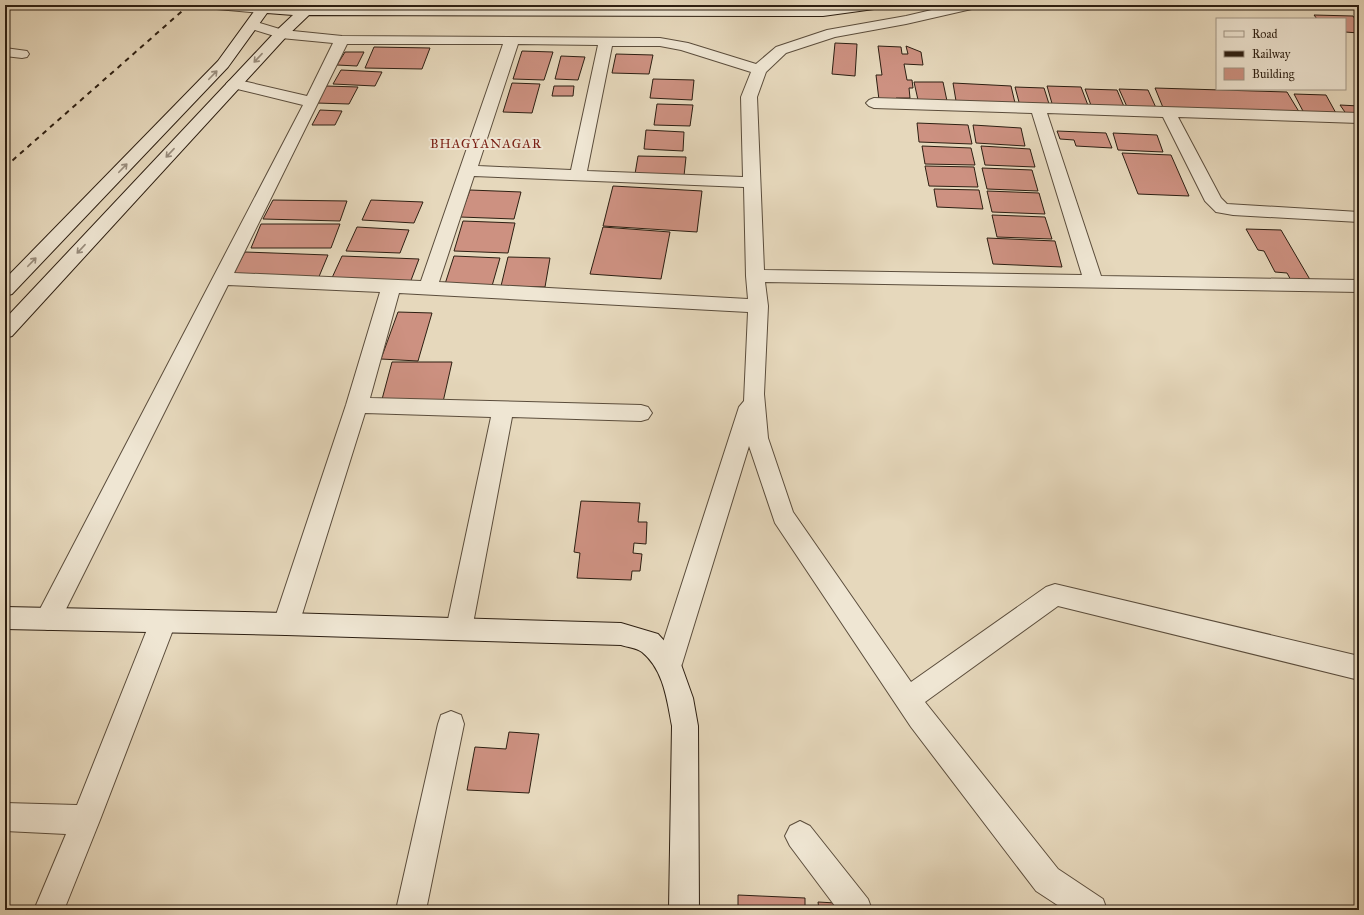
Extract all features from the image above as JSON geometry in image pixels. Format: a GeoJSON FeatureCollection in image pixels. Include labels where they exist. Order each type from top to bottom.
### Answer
{"type":"FeatureCollection","features":[{"type":"Feature","properties":{"kind":"street"},"geometry":{"type":"LineString","coordinates":[[217,5],[305,11],[823,12],[874,5]]}},
{"type":"Feature","properties":{"kind":"street"},"geometry":{"type":"LineString","coordinates":[[971,5],[906,20],[832,33],[781,50],[759,70],[749,97],[755,276],[758,306],[754,394],[756,438],[783,516],[908,700],[1047,880],[1092,910]]}},
{"type":"Feature","properties":{"kind":"street"},"geometry":{"type":"LineString","coordinates":[[5,290],[223,64],[253,26],[263,9]]}},
{"type":"Feature","properties":{"kind":"street"},"geometry":{"type":"LineString","coordinates":[[5,331],[234,84],[305,11]]}},
{"type":"Feature","properties":{"kind":"street"},"geometry":{"type":"LineString","coordinates":[[253,26],[281,34],[342,40],[606,41],[672,44],[759,70]]}},
{"type":"Feature","properties":{"kind":"street"},"geometry":{"type":"LineString","coordinates":[[48,619],[222,280],[342,40]]}},
{"type":"Feature","properties":{"kind":"street"},"geometry":{"type":"LineString","coordinates":[[428,288],[512,40]]}},
{"type":"Feature","properties":{"kind":"street"},"geometry":{"type":"LineString","coordinates":[[578,176],[606,41]]}},
{"type":"Feature","properties":{"kind":"street"},"geometry":{"type":"LineString","coordinates":[[5,52],[22,54]]}},
{"type":"Feature","properties":{"kind":"street"},"geometry":{"type":"LineString","coordinates":[[234,84],[312,102]]}},
{"type":"Feature","properties":{"kind":"street"},"geometry":{"type":"LineString","coordinates":[[874,103],[1359,118]]}},
{"type":"Feature","properties":{"kind":"street"},"geometry":{"type":"LineString","coordinates":[[1038,108],[1093,281]]}},
{"type":"Feature","properties":{"kind":"street"},"geometry":{"type":"LineString","coordinates":[[1168,112],[1214,201],[1222,208],[1233,210],[1359,217]]}},
{"type":"Feature","properties":{"kind":"street"},"geometry":{"type":"LineString","coordinates":[[468,171],[752,182]]}},
{"type":"Feature","properties":{"kind":"street"},"geometry":{"type":"LineString","coordinates":[[755,276],[1359,286]]}},
{"type":"Feature","properties":{"kind":"street"},"geometry":{"type":"LineString","coordinates":[[222,280],[391,288],[428,288],[758,306]]}},
{"type":"Feature","properties":{"kind":"street"},"geometry":{"type":"LineString","coordinates":[[286,624],[357,405],[391,288]]}},
{"type":"Feature","properties":{"kind":"street"},"geometry":{"type":"LineString","coordinates":[[669,664],[754,394]]}},
{"type":"Feature","properties":{"kind":"street"},"geometry":{"type":"LineString","coordinates":[[357,405],[641,413]]}},
{"type":"Feature","properties":{"kind":"street"},"geometry":{"type":"LineString","coordinates":[[458,629],[503,409]]}},
{"type":"Feature","properties":{"kind":"street"},"geometry":{"type":"LineString","coordinates":[[908,700],[1055,595],[1359,668]]}},
{"type":"Feature","properties":{"kind":"street"},"geometry":{"type":"LineString","coordinates":[[5,618],[286,624],[621,634],[649,642],[669,664],[680,698],[685,726],[684,910]]}},
{"type":"Feature","properties":{"kind":"street"},"geometry":{"type":"LineString","coordinates":[[49,910],[86,820],[163,622]]}},
{"type":"Feature","properties":{"kind":"street"},"geometry":{"type":"LineString","coordinates":[[411,910],[451,724]]}},
{"type":"Feature","properties":{"kind":"street"},"geometry":{"type":"LineString","coordinates":[[5,817],[86,820]]}},
{"type":"Feature","properties":{"kind":"street"},"geometry":{"type":"LineString","coordinates":[[800,836],[857,910]]}},
{"type":"Feature","properties":{"kind":"building"},"geometry":{"type":"Polygon","coordinates":[[[1314,15],[1353,16],[1359,25],[1359,33],[1346,32],[1346,18],[1316,18],[1314,15]]]}},
{"type":"Feature","properties":{"kind":"building"},"geometry":{"type":"Polygon","coordinates":[[[835,43],[857,44],[855,76],[832,74],[835,43]]]}},
{"type":"Feature","properties":{"kind":"building"},"geometry":{"type":"Polygon","coordinates":[[[878,46],[901,47],[902,54],[908,54],[906,46],[921,52],[923,65],[904,64],[907,80],[912,80],[913,88],[909,88],[910,98],[879,100],[876,75],[882,75],[878,46]]]}},
{"type":"Feature","properties":{"kind":"building"},"geometry":{"type":"Polygon","coordinates":[[[374,47],[430,48],[422,69],[365,68],[374,47]]]}},
{"type":"Feature","properties":{"kind":"building"},"geometry":{"type":"Polygon","coordinates":[[[522,51],[553,52],[544,80],[513,79],[522,51]]]}},
{"type":"Feature","properties":{"kind":"building"},"geometry":{"type":"Polygon","coordinates":[[[345,52],[364,52],[357,66],[337,65],[345,52]]]}},
{"type":"Feature","properties":{"kind":"building"},"geometry":{"type":"Polygon","coordinates":[[[616,54],[653,55],[649,74],[612,73],[616,54]]]}},
{"type":"Feature","properties":{"kind":"building"},"geometry":{"type":"Polygon","coordinates":[[[561,56],[585,57],[578,80],[555,79],[561,56]]]}},
{"type":"Feature","properties":{"kind":"building"},"geometry":{"type":"Polygon","coordinates":[[[341,70],[382,72],[375,86],[333,84],[341,70]]]}},
{"type":"Feature","properties":{"kind":"building"},"geometry":{"type":"Polygon","coordinates":[[[653,79],[694,80],[692,100],[650,98],[653,79]]]}},
{"type":"Feature","properties":{"kind":"building"},"geometry":{"type":"Polygon","coordinates":[[[914,82],[943,82],[947,101],[918,100],[914,82]]]}},
{"type":"Feature","properties":{"kind":"building"},"geometry":{"type":"Polygon","coordinates":[[[512,83],[540,84],[532,113],[503,112],[512,83]]]}},
{"type":"Feature","properties":{"kind":"building"},"geometry":{"type":"Polygon","coordinates":[[[953,83],[1011,86],[1015,103],[956,101],[953,83]]]}},
{"type":"Feature","properties":{"kind":"building"},"geometry":{"type":"Polygon","coordinates":[[[326,86],[358,87],[349,104],[316,103],[326,86]]]}},
{"type":"Feature","properties":{"kind":"building"},"geometry":{"type":"Polygon","coordinates":[[[554,86],[574,86],[573,96],[552,96],[554,86]]]}},
{"type":"Feature","properties":{"kind":"building"},"geometry":{"type":"Polygon","coordinates":[[[1047,86],[1081,87],[1089,108],[1053,107],[1047,86]]]}},
{"type":"Feature","properties":{"kind":"building"},"geometry":{"type":"Polygon","coordinates":[[[1015,87],[1044,88],[1050,107],[1020,106],[1015,87]]]}},
{"type":"Feature","properties":{"kind":"building"},"geometry":{"type":"Polygon","coordinates":[[[1155,88],[1287,92],[1301,115],[1164,110],[1155,88]]]}},
{"type":"Feature","properties":{"kind":"building"},"geometry":{"type":"Polygon","coordinates":[[[1085,89],[1117,90],[1125,109],[1092,108],[1085,89]]]}},
{"type":"Feature","properties":{"kind":"building"},"geometry":{"type":"Polygon","coordinates":[[[1119,89],[1148,90],[1157,110],[1128,109],[1119,89]]]}},
{"type":"Feature","properties":{"kind":"building"},"geometry":{"type":"Polygon","coordinates":[[[1294,94],[1326,95],[1337,115],[1304,113],[1294,94]]]}},
{"type":"Feature","properties":{"kind":"building"},"geometry":{"type":"Polygon","coordinates":[[[657,104],[693,105],[690,126],[654,125],[657,104]]]}},
{"type":"Feature","properties":{"kind":"building"},"geometry":{"type":"Polygon","coordinates":[[[1340,105],[1359,106],[1359,116],[1347,115],[1340,105]]]}},
{"type":"Feature","properties":{"kind":"building"},"geometry":{"type":"Polygon","coordinates":[[[320,110],[342,111],[335,125],[312,125],[320,110]]]}},
{"type":"Feature","properties":{"kind":"building"},"geometry":{"type":"Polygon","coordinates":[[[917,123],[968,125],[972,144],[919,142],[917,123]]]}},
{"type":"Feature","properties":{"kind":"building"},"geometry":{"type":"Polygon","coordinates":[[[973,125],[1021,128],[1025,146],[976,143],[973,125]]]}},
{"type":"Feature","properties":{"kind":"building"},"geometry":{"type":"Polygon","coordinates":[[[646,130],[684,132],[683,151],[644,149],[646,130]]]}},
{"type":"Feature","properties":{"kind":"building"},"geometry":{"type":"Polygon","coordinates":[[[1057,131],[1106,133],[1112,148],[1076,146],[1074,140],[1060,139],[1057,131]]]}},
{"type":"Feature","properties":{"kind":"building"},"geometry":{"type":"Polygon","coordinates":[[[1113,133],[1157,135],[1163,152],[1118,150],[1113,133]]]}},
{"type":"Feature","properties":{"kind":"building"},"geometry":{"type":"Polygon","coordinates":[[[922,146],[971,148],[975,165],[925,164],[922,146]]]}},
{"type":"Feature","properties":{"kind":"building"},"geometry":{"type":"Polygon","coordinates":[[[981,146],[1030,149],[1035,167],[985,165],[981,146]]]}},
{"type":"Feature","properties":{"kind":"building"},"geometry":{"type":"Polygon","coordinates":[[[1122,153],[1171,155],[1189,196],[1138,194],[1122,153]]]}},
{"type":"Feature","properties":{"kind":"building"},"geometry":{"type":"Polygon","coordinates":[[[638,156],[686,157],[684,176],[635,174],[638,156]]]}},
{"type":"Feature","properties":{"kind":"building"},"geometry":{"type":"Polygon","coordinates":[[[925,166],[974,167],[978,187],[929,186],[925,166]]]}},
{"type":"Feature","properties":{"kind":"building"},"geometry":{"type":"Polygon","coordinates":[[[982,168],[1032,170],[1038,191],[987,189],[982,168]]]}},
{"type":"Feature","properties":{"kind":"building"},"geometry":{"type":"Polygon","coordinates":[[[613,186],[702,191],[697,232],[603,226],[613,186]]]}},
{"type":"Feature","properties":{"kind":"building"},"geometry":{"type":"Polygon","coordinates":[[[934,189],[979,190],[983,209],[937,207],[934,189]]]}},
{"type":"Feature","properties":{"kind":"building"},"geometry":{"type":"Polygon","coordinates":[[[470,190],[521,192],[514,219],[460,217],[470,190]]]}},
{"type":"Feature","properties":{"kind":"building"},"geometry":{"type":"Polygon","coordinates":[[[987,191],[1039,193],[1045,214],[992,212],[987,191]]]}},
{"type":"Feature","properties":{"kind":"building"},"geometry":{"type":"Polygon","coordinates":[[[273,200],[347,201],[340,221],[263,219],[273,200]]]}},
{"type":"Feature","properties":{"kind":"building"},"geometry":{"type":"Polygon","coordinates":[[[371,200],[423,202],[414,223],[362,220],[371,200]]]}},
{"type":"Feature","properties":{"kind":"building"},"geometry":{"type":"Polygon","coordinates":[[[992,215],[1045,217],[1052,239],[997,237],[992,215]]]}},
{"type":"Feature","properties":{"kind":"building"},"geometry":{"type":"Polygon","coordinates":[[[463,221],[515,223],[508,253],[454,251],[463,221]]]}},
{"type":"Feature","properties":{"kind":"building"},"geometry":{"type":"Polygon","coordinates":[[[261,224],[340,224],[331,248],[251,248],[261,224]]]}},
{"type":"Feature","properties":{"kind":"building"},"geometry":{"type":"Polygon","coordinates":[[[357,227],[409,230],[400,253],[346,251],[357,227]]]}},
{"type":"Feature","properties":{"kind":"building"},"geometry":{"type":"Polygon","coordinates":[[[603,227],[670,232],[661,279],[590,274],[603,227]]]}},
{"type":"Feature","properties":{"kind":"building"},"geometry":{"type":"Polygon","coordinates":[[[1246,229],[1281,230],[1312,283],[1292,282],[1287,273],[1275,272],[1264,251],[1258,250],[1246,229]]]}},
{"type":"Feature","properties":{"kind":"building"},"geometry":{"type":"Polygon","coordinates":[[[987,238],[1055,241],[1062,267],[993,264],[987,238]]]}},
{"type":"Feature","properties":{"kind":"building"},"geometry":{"type":"Polygon","coordinates":[[[245,252],[328,255],[318,279],[232,276],[245,252]]]}},
{"type":"Feature","properties":{"kind":"building"},"geometry":{"type":"Polygon","coordinates":[[[342,256],[419,259],[410,283],[331,280],[342,256]]]}},
{"type":"Feature","properties":{"kind":"building"},"geometry":{"type":"Polygon","coordinates":[[[454,256],[500,258],[492,286],[445,284],[454,256]]]}},
{"type":"Feature","properties":{"kind":"building"},"geometry":{"type":"Polygon","coordinates":[[[508,257],[550,258],[545,287],[501,286],[508,257]]]}},
{"type":"Feature","properties":{"kind":"building"},"geometry":{"type":"Polygon","coordinates":[[[398,312],[432,313],[418,361],[381,359],[398,312]]]}},
{"type":"Feature","properties":{"kind":"building"},"geometry":{"type":"Polygon","coordinates":[[[392,362],[452,362],[443,402],[381,403],[392,362]]]}},
{"type":"Feature","properties":{"kind":"building"},"geometry":{"type":"Polygon","coordinates":[[[581,501],[640,503],[638,522],[647,522],[646,544],[634,543],[633,553],[642,554],[640,571],[632,571],[631,580],[577,578],[580,553],[574,552],[581,501]]]}},
{"type":"Feature","properties":{"kind":"building"},"geometry":{"type":"Polygon","coordinates":[[[509,732],[539,734],[529,793],[467,790],[475,747],[506,749],[509,732]]]}},
{"type":"Feature","properties":{"kind":"building"},"geometry":{"type":"Polygon","coordinates":[[[738,895],[805,898],[805,910],[738,910],[738,895]]]}},
{"type":"Feature","properties":{"kind":"building"},"geometry":{"type":"Polygon","coordinates":[[[818,902],[836,903],[836,910],[819,910],[818,902]]]}},
{"type":"Feature","properties":{"kind":"railway"},"geometry":{"type":"LineString","coordinates":[[5,167],[189,5]]}},
{"type":"Feature","properties":{"kind":"district","name":"BHAGYANAGAR"},"geometry":{"type":"Point","coordinates":[486,144]}}]}
